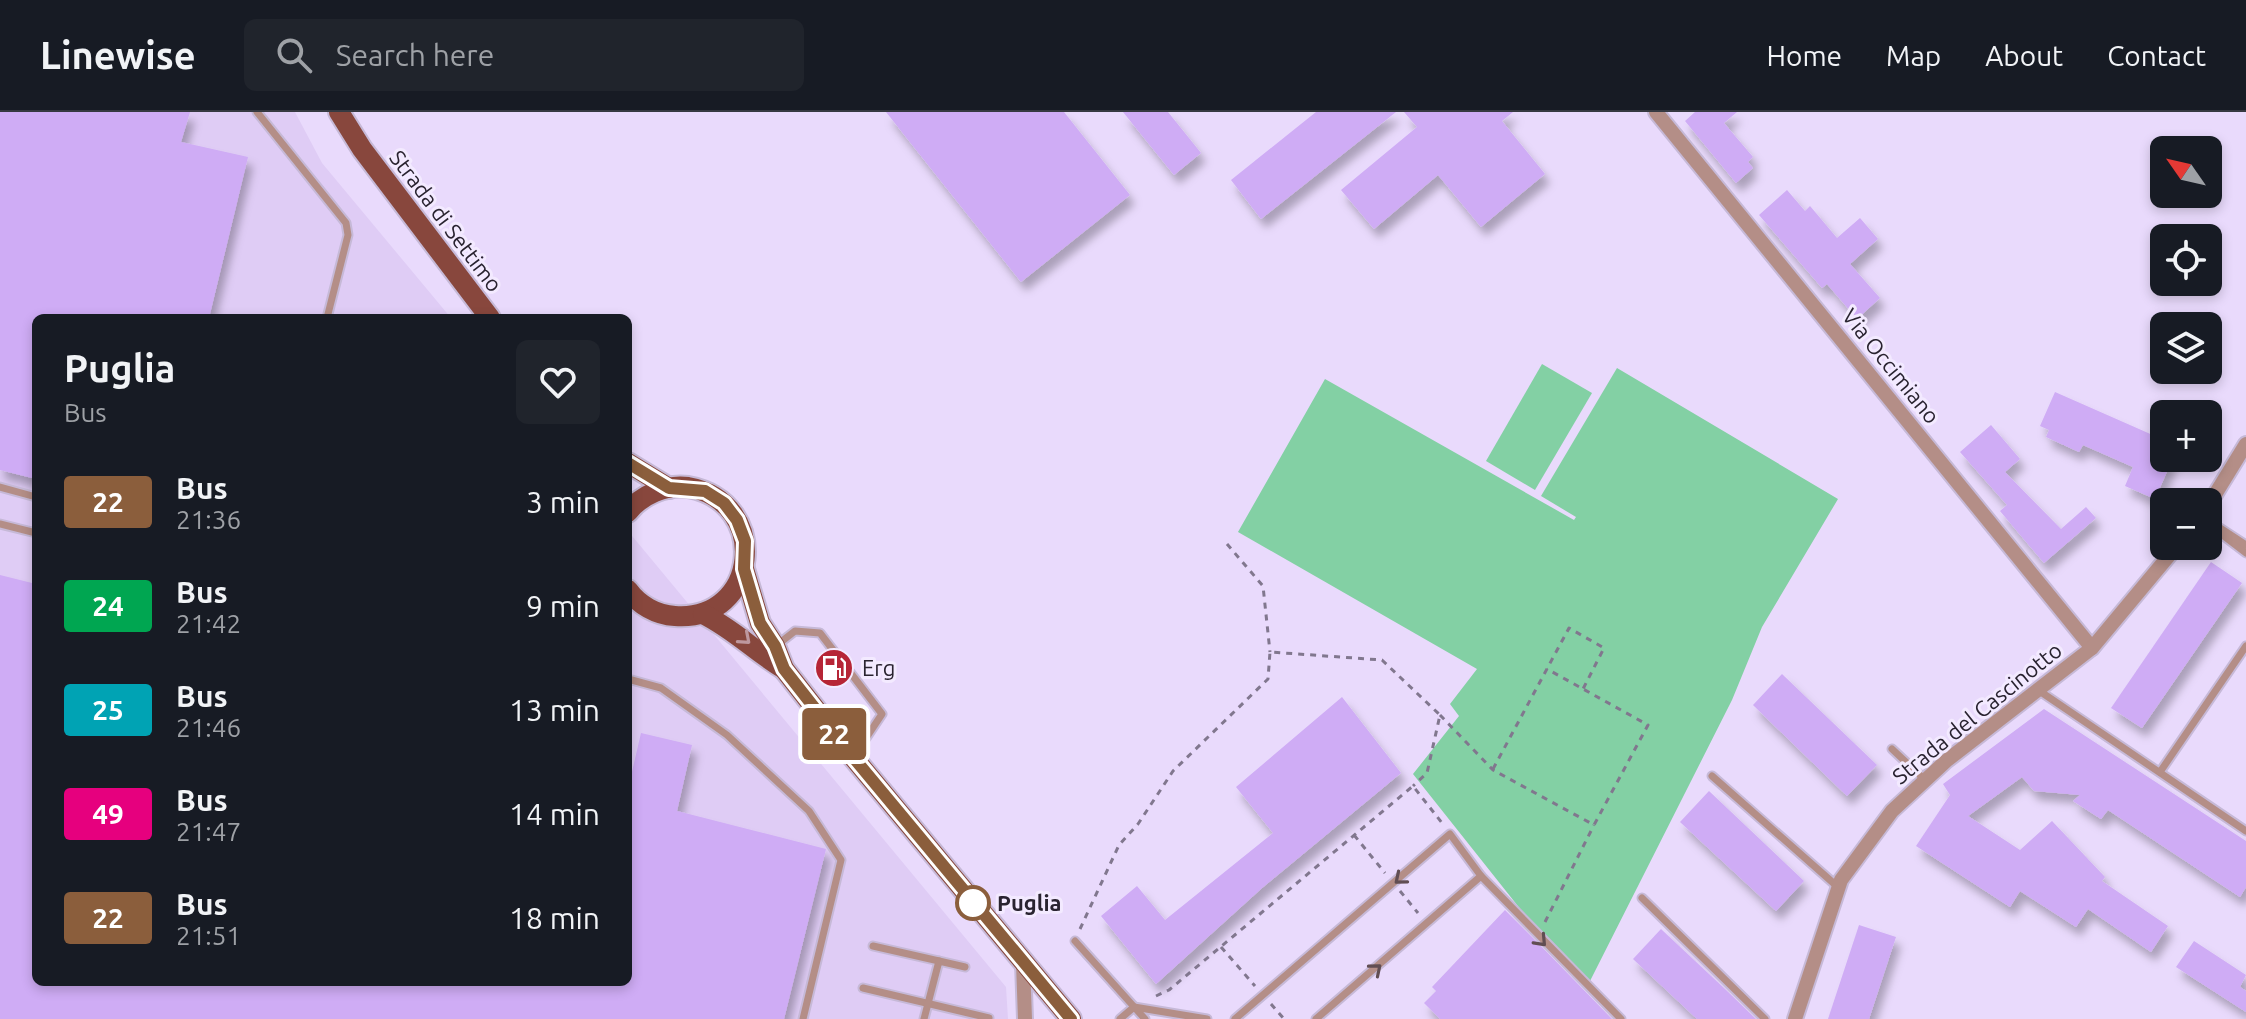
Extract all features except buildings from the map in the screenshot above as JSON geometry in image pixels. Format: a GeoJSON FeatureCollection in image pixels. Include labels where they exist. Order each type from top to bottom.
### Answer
{"type":"FeatureCollection","features":[{"type":"Feature","properties":{"kind":"main road","name":"Strada di Settimo"},"geometry":{"type":"LineString","coordinates":[[339,112],[362,149],[487,314]]}},
{"type":"Feature","properties":{"kind":"main road"},"geometry":{"type":"LineString","coordinates":[[632,465],[669,488],[705,491],[724,503],[737,520],[745,541],[744,569],[760,623],[775,646],[784,669],[853,757],[1071,1019]]}},
{"type":"Feature","properties":{"kind":"main road"},"geometry":{"type":"LineString","coordinates":[[632,508],[641,500],[669,488]]}},
{"type":"Feature","properties":{"kind":"main road"},"geometry":{"type":"LineString","coordinates":[[703,614],[734,588],[744,569]]}},
{"type":"Feature","properties":{"kind":"main road"},"geometry":{"type":"LineString","coordinates":[[632,595],[646,607],[665,615],[703,614],[741,634],[762,655],[784,669]]}},
{"type":"Feature","properties":{"kind":"street","name":"Via Occimiano"},"geometry":{"type":"LineString","coordinates":[[1656,112],[2092,648]]}},
{"type":"Feature","properties":{"kind":"street"},"geometry":{"type":"LineString","coordinates":[[2219,488],[2246,444]]}},
{"type":"Feature","properties":{"kind":"street","name":"Strada del Cascinotto"},"geometry":{"type":"LineString","coordinates":[[1795,1019],[1839,888],[1892,811],[1925,780],[2092,648],[2165,560]]}},
{"type":"Feature","properties":{"kind":"street"},"geometry":{"type":"LineString","coordinates":[[1023,963],[1025,1019]]}},
{"type":"Feature","properties":{"kind":"lane"},"geometry":{"type":"LineString","coordinates":[[257,112],[346,223],[348,235],[328,314]]}},
{"type":"Feature","properties":{"kind":"lane"},"geometry":{"type":"LineString","coordinates":[[0,487],[32,496]]}},
{"type":"Feature","properties":{"kind":"lane"},"geometry":{"type":"LineString","coordinates":[[0,524],[32,532]]}},
{"type":"Feature","properties":{"kind":"lane"},"geometry":{"type":"LineString","coordinates":[[2222,530],[2246,545]]}},
{"type":"Feature","properties":{"kind":"lane"},"geometry":{"type":"LineString","coordinates":[[2222,533],[2246,553]]}},
{"type":"Feature","properties":{"kind":"lane"},"geometry":{"type":"LineString","coordinates":[[775,646],[795,631],[820,633],[882,714],[853,757]]}},
{"type":"Feature","properties":{"kind":"lane"},"geometry":{"type":"LineString","coordinates":[[2160,772],[2246,646]]}},
{"type":"Feature","properties":{"kind":"lane"},"geometry":{"type":"LineString","coordinates":[[632,680],[661,688],[727,735],[809,811],[841,860],[803,1019]]}},
{"type":"Feature","properties":{"kind":"lane"},"geometry":{"type":"LineString","coordinates":[[2038,690],[2246,831]]}},
{"type":"Feature","properties":{"kind":"lane"},"geometry":{"type":"LineString","coordinates":[[1892,749],[1925,780]]}},
{"type":"Feature","properties":{"kind":"lane"},"geometry":{"type":"LineString","coordinates":[[1712,776],[1839,888]]}},
{"type":"Feature","properties":{"kind":"lane"},"geometry":{"type":"LineString","coordinates":[[1235,1019],[1450,834],[1481,876],[1537,937],[1621,1019]]}},
{"type":"Feature","properties":{"kind":"lane"},"geometry":{"type":"LineString","coordinates":[[1316,1019],[1447,909],[1481,876]]}},
{"type":"Feature","properties":{"kind":"lane"},"geometry":{"type":"LineString","coordinates":[[1642,898],[1765,1019]]}},
{"type":"Feature","properties":{"kind":"lane"},"geometry":{"type":"LineString","coordinates":[[1075,941],[1145,1019]]}},
{"type":"Feature","properties":{"kind":"lane"},"geometry":{"type":"LineString","coordinates":[[873,946],[965,967]]}},
{"type":"Feature","properties":{"kind":"lane"},"geometry":{"type":"LineString","coordinates":[[924,1019],[939,961]]}},
{"type":"Feature","properties":{"kind":"lane"},"geometry":{"type":"LineString","coordinates":[[863,988],[989,1018]]}},
{"type":"Feature","properties":{"kind":"lane"},"geometry":{"type":"LineString","coordinates":[[1120,1019],[1134,1007],[1207,1019]]}},
{"type":"Feature","properties":{"kind":"path"},"geometry":{"type":"LineString","coordinates":[[1075,941],[1119,845],[1138,824],[1173,771],[1268,679],[1270,652],[1263,586],[1227,544]]}},
{"type":"Feature","properties":{"kind":"path"},"geometry":{"type":"LineString","coordinates":[[1493,770],[1569,628],[1604,648],[1583,689]]}},
{"type":"Feature","properties":{"kind":"path"},"geometry":{"type":"LineString","coordinates":[[1270,652],[1382,660],[1493,770],[1594,825]]}},
{"type":"Feature","properties":{"kind":"path"},"geometry":{"type":"LineString","coordinates":[[1537,937],[1648,725],[1547,669]]}},
{"type":"Feature","properties":{"kind":"path"},"geometry":{"type":"LineString","coordinates":[[1134,1007],[1169,990],[1427,773],[1440,715]]}},
{"type":"Feature","properties":{"kind":"path"},"geometry":{"type":"LineString","coordinates":[[1413,786],[1450,834]]}},
{"type":"Feature","properties":{"kind":"path"},"geometry":{"type":"LineString","coordinates":[[1221,947],[1284,1019]]}},
{"type":"Feature","properties":{"kind":"shaded area"},"geometry":{"type":"Polygon","coordinates":[[[0,112],[295,112],[322,163],[448,314],[32,314],[32,986],[632,986],[632,536],[1006,987],[1008,1019],[0,1019],[0,112]]]}},
{"type":"Feature","properties":{"kind":"green space"},"geometry":{"type":"Polygon","coordinates":[[[1542,364],[1592,393],[1535,490],[1486,461],[1542,364]]]}},
{"type":"Feature","properties":{"kind":"green space"},"geometry":{"type":"Polygon","coordinates":[[[1617,368],[1838,499],[1762,627],[1732,700],[1590,981],[1533,925],[1413,774],[1459,716],[1450,704],[1477,669],[1238,532],[1325,379],[1574,520],[1576,517],[1541,496],[1617,368]]]}},
{"type":"Feature","properties":{"kind":"bus line","name":"22"},"geometry":{"type":"LineString","coordinates":[[632,467],[669,488],[683,486],[705,491],[724,503],[737,520],[745,541],[747,555],[744,569],[760,623],[775,646],[784,669],[853,757],[1071,1019]]}},
{"type":"Feature","properties":{"kind":"place","name":"Erg"},"geometry":{"type":"Point","coordinates":[834,668]}},
{"type":"Feature","properties":{"kind":"place","name":"Puglia"},"geometry":{"type":"Point","coordinates":[973,903]}}]}
